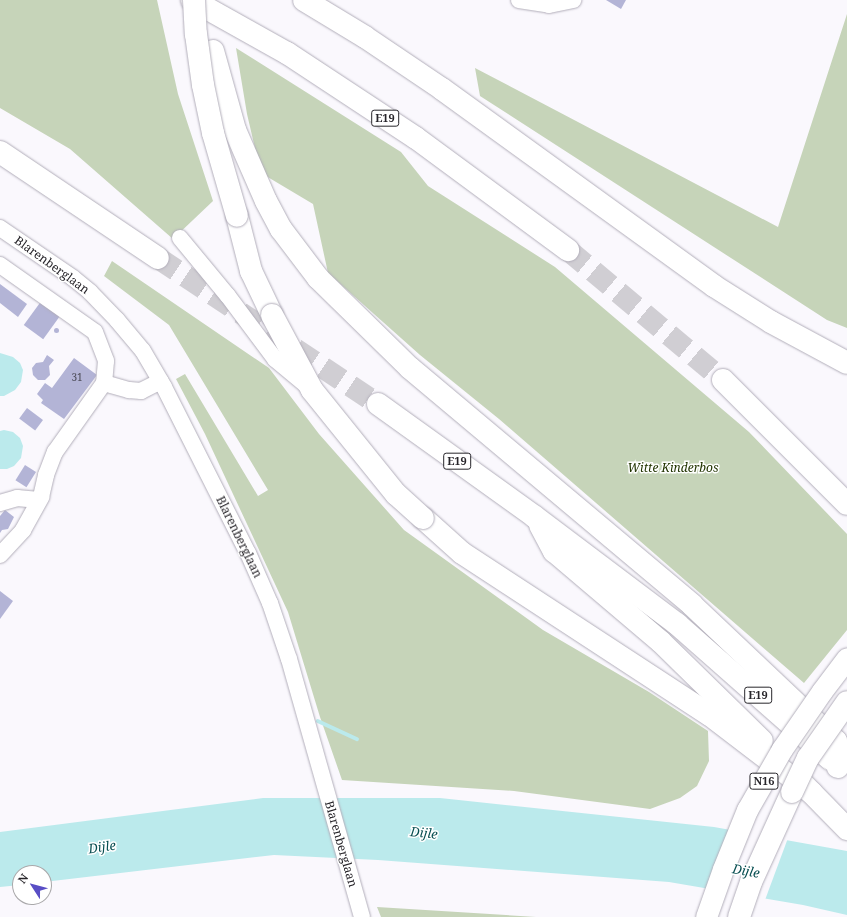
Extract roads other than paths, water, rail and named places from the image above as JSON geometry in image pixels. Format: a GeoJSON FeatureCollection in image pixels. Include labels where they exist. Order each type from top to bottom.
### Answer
{"type":"FeatureCollection","features":[{"type":"Feature","properties":{"kind":"highway"},"geometry":{"type":"LineString","coordinates":[[193,0],[203,85],[213,133],[238,216],[251,271],[272,315],[312,390],[396,494],[462,552],[710,715],[812,793]]}},
{"type":"Feature","properties":{"kind":"highway","name":"E19"},"geometry":{"type":"LineString","coordinates":[[193,0],[287,53],[416,138],[568,250]]}},
{"type":"Feature","properties":{"kind":"highway"},"geometry":{"type":"LineString","coordinates":[[203,0],[216,66],[235,130],[266,201],[281,229],[318,278],[410,368],[692,604],[836,741],[843,771]]}},
{"type":"Feature","properties":{"kind":"highway"},"geometry":{"type":"LineString","coordinates":[[304,0],[366,37],[442,89],[714,286],[771,322],[847,363]]}},
{"type":"Feature","properties":{"kind":"highway"},"geometry":{"type":"LineString","coordinates":[[0,152],[158,258]]}},
{"type":"Feature","properties":{"kind":"highway"},"geometry":{"type":"LineString","coordinates":[[816,345],[847,356]]}},
{"type":"Feature","properties":{"kind":"highway"},"geometry":{"type":"LineString","coordinates":[[723,380],[847,504]]}},
{"type":"Feature","properties":{"kind":"highway","name":"E19"},"geometry":{"type":"LineString","coordinates":[[378,404],[535,518],[677,624],[843,771]]}},
{"type":"Feature","properties":{"kind":"highway"},"geometry":{"type":"LineString","coordinates":[[535,518],[554,551],[661,642],[739,718],[840,822]]}},
{"type":"Feature","properties":{"kind":"highway","name":"N16"},"geometry":{"type":"LineString","coordinates":[[739,917],[754,875],[808,758],[847,702]]}},
{"type":"Feature","properties":{"kind":"main road","name":"N16"},"geometry":{"type":"LineString","coordinates":[[706,917],[722,869],[747,810],[782,749],[847,658]]}},
{"type":"Feature","properties":{"kind":"street"},"geometry":{"type":"LineString","coordinates":[[519,0],[549,5],[573,0]]}},
{"type":"Feature","properties":{"kind":"street","name":"Blarenberglaan"},"geometry":{"type":"LineString","coordinates":[[0,228],[73,278],[90,292],[118,320],[143,350],[161,381],[248,553],[270,603],[289,659],[362,917]]}},
{"type":"Feature","properties":{"kind":"street"},"geometry":{"type":"LineString","coordinates":[[180,238],[228,296],[275,359],[312,390]]}},
{"type":"Feature","properties":{"kind":"street"},"geometry":{"type":"LineString","coordinates":[[0,264],[95,332],[106,361],[104,383],[55,452],[39,500],[23,530],[0,555]]}},
{"type":"Feature","properties":{"kind":"street"},"geometry":{"type":"LineString","coordinates":[[104,383],[129,390],[141,391],[161,381]]}},
{"type":"Feature","properties":{"kind":"street"},"geometry":{"type":"LineString","coordinates":[[0,503],[17,498],[39,500]]}},
{"type":"Feature","properties":{"kind":"water"},"geometry":{"type":"Polygon","coordinates":[[[0,353],[13,357],[20,363],[23,370],[21,382],[15,390],[4,396],[0,396],[0,353]]]}},
{"type":"Feature","properties":{"kind":"water"},"geometry":{"type":"Polygon","coordinates":[[[4,430],[13,432],[20,438],[23,446],[21,458],[14,466],[7,469],[0,469],[0,431],[4,430]]]}},
{"type":"Feature","properties":{"kind":"water","name":"Dijle"},"geometry":{"type":"Polygon","coordinates":[[[263,798],[440,798],[714,827],[847,851],[847,915],[803,905],[669,882],[378,860],[274,855],[52,881],[52,865],[12,865],[12,886],[0,887],[0,832],[263,798]]]}},
{"type":"Feature","properties":{"kind":"waterway"},"geometry":{"type":"LineString","coordinates":[[318,721],[357,739]]}},
{"type":"Feature","properties":{"kind":"tunnel"},"geometry":{"type":"LineString","coordinates":[[568,250],[723,380]]}},
{"type":"Feature","properties":{"kind":"tunnel"},"geometry":{"type":"LineString","coordinates":[[158,258],[378,404]]}},
{"type":"Feature","properties":{"kind":"park label","name":"Witte Kinderbos"},"geometry":{"type":"Point","coordinates":[673,468]}}]}
